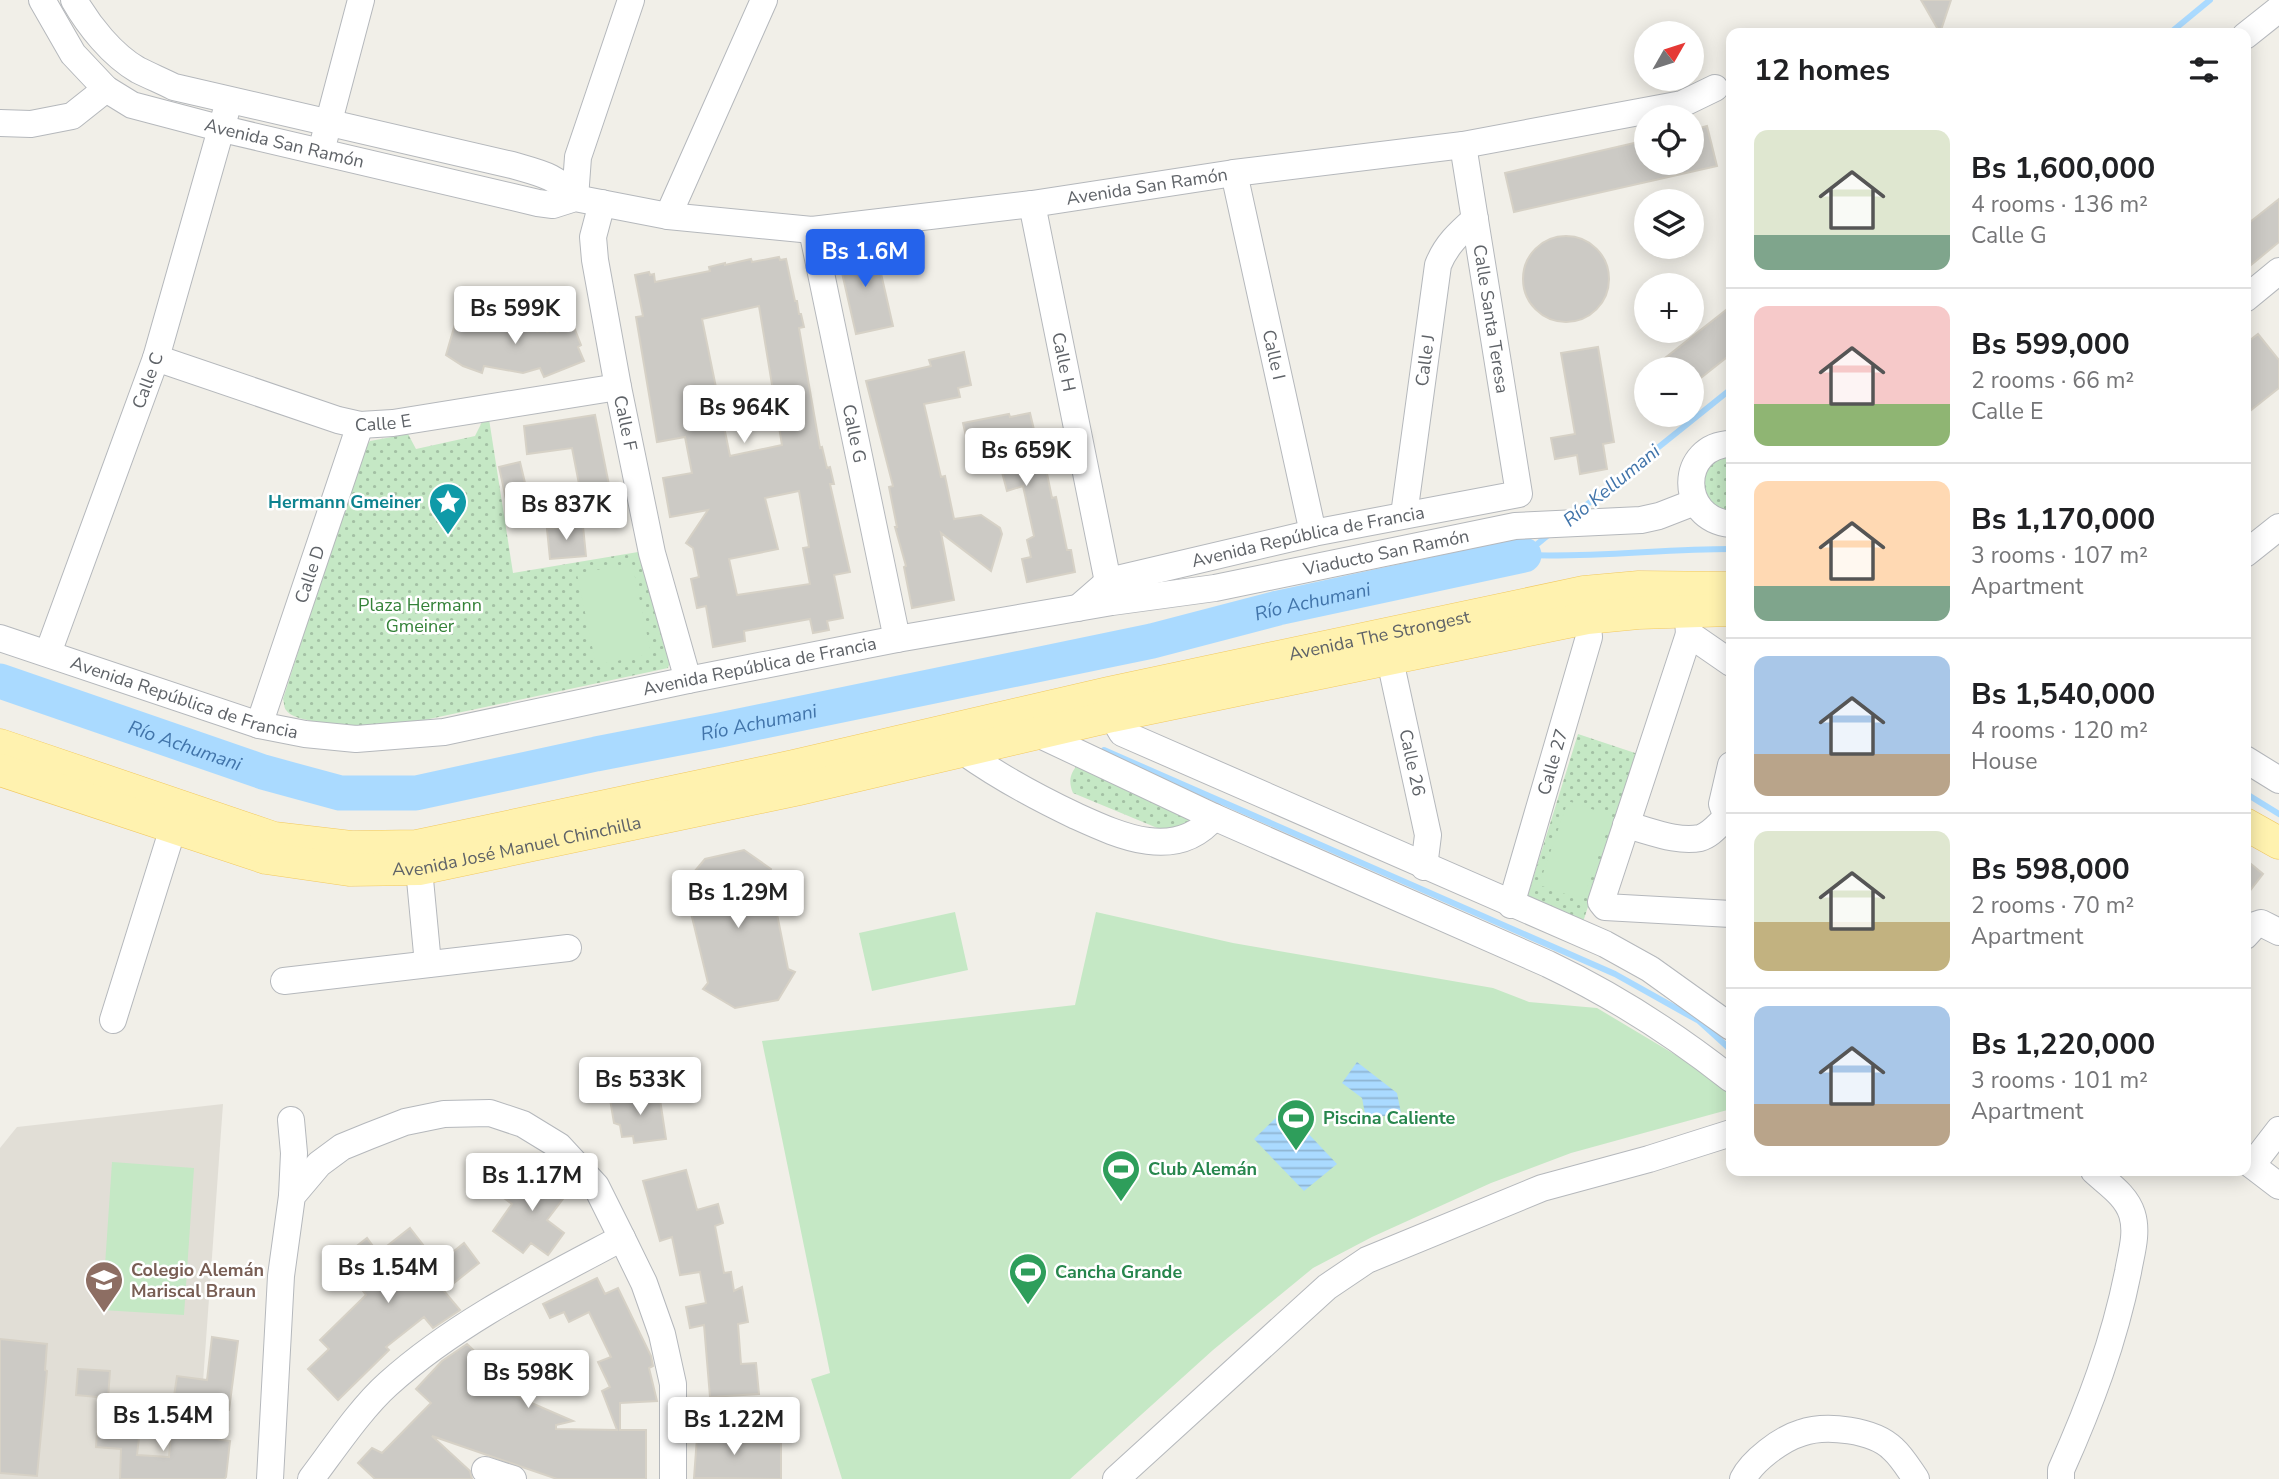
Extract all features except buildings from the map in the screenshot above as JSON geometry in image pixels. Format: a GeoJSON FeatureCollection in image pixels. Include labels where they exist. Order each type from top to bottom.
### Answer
{"type":"FeatureCollection","features":[{"type":"Feature","properties":{"kind":"main road","name":"Avenida The Strongest"},"geometry":{"type":"LineString","coordinates":[[1688,610],[1726,591]]}},
{"type":"Feature","properties":{"kind":"main road","name":"Avenida The Strongest"},"geometry":{"type":"LineString","coordinates":[[1033,721],[1586,605],[1726,610]]}},
{"type":"Feature","properties":{"kind":"main road","name":"Avenida José Manuel Chinchilla"},"geometry":{"type":"LineString","coordinates":[[796,777],[964,752],[1033,721]]}},
{"type":"Feature","properties":{"kind":"main road","name":"Avenida José Manuel Chinchilla"},"geometry":{"type":"LineString","coordinates":[[0,770],[176,817],[274,838],[418,857],[796,777],[1033,721]]}},
{"type":"Feature","properties":{"kind":"main road","name":"Avenida José Manuel Chinchilla"},"geometry":{"type":"LineString","coordinates":[[0,746],[176,817]]}},
{"type":"Feature","properties":{"kind":"main road"},"geometry":{"type":"LineString","coordinates":[[2251,827],[2279,842]]}},
{"type":"Feature","properties":{"kind":"street","name":"Avenida San Ramón"},"geometry":{"type":"LineString","coordinates":[[42,0],[73,54],[106,89],[132,105],[538,203],[553,205],[575,198],[668,216],[812,230],[1031,204],[1234,173],[1462,145],[1682,104],[1715,88]]}},
{"type":"Feature","properties":{"kind":"street","name":"Avenida San Ramón"},"geometry":{"type":"LineString","coordinates":[[74,0],[111,49],[137,69],[174,87],[512,164],[556,179],[564,184],[575,198]]}},
{"type":"Feature","properties":{"kind":"street"},"geometry":{"type":"LineString","coordinates":[[321,151],[360,0]]}},
{"type":"Feature","properties":{"kind":"street"},"geometry":{"type":"LineString","coordinates":[[575,198],[578,156],[631,0]]}},
{"type":"Feature","properties":{"kind":"street"},"geometry":{"type":"LineString","coordinates":[[668,216],[764,0]]}},
{"type":"Feature","properties":{"kind":"street"},"geometry":{"type":"LineString","coordinates":[[2251,31],[2279,9]]}},
{"type":"Feature","properties":{"kind":"street"},"geometry":{"type":"LineString","coordinates":[[0,123],[31,124],[72,116],[106,89]]}},
{"type":"Feature","properties":{"kind":"street","name":"Calle C"},"geometry":{"type":"LineString","coordinates":[[48,653],[156,358],[229,101]]}},
{"type":"Feature","properties":{"kind":"street","name":"Calle Santa Teresa"},"geometry":{"type":"LineString","coordinates":[[1462,145],[1519,494]]}},
{"type":"Feature","properties":{"kind":"street","name":"Calle I"},"geometry":{"type":"LineString","coordinates":[[1234,173],[1313,533]]}},
{"type":"Feature","properties":{"kind":"street","name":"Calle F"},"geometry":{"type":"LineString","coordinates":[[602,203],[593,237],[595,260],[652,553],[688,680]]}},
{"type":"Feature","properties":{"kind":"street","name":"Calle H"},"geometry":{"type":"LineString","coordinates":[[1031,204],[1110,592]]}},
{"type":"Feature","properties":{"kind":"street","name":"Calle J"},"geometry":{"type":"LineString","coordinates":[[1404,515],[1438,265],[1454,237],[1475,219]]}},
{"type":"Feature","properties":{"kind":"street","name":"Calle G"},"geometry":{"type":"LineString","coordinates":[[812,230],[897,639]]}},
{"type":"Feature","properties":{"kind":"street"},"geometry":{"type":"LineString","coordinates":[[2251,294],[2279,271]]}},
{"type":"Feature","properties":{"kind":"street","name":"Calle E"},"geometry":{"type":"LineString","coordinates":[[156,358],[338,420],[360,425],[393,423],[618,387]]}},
{"type":"Feature","properties":{"kind":"street","name":"Calle D"},"geometry":{"type":"LineString","coordinates":[[259,725],[360,425]]}},
{"type":"Feature","properties":{"kind":"street"},"geometry":{"type":"LineString","coordinates":[[1726,445],[1712,448],[1701,456],[1694,467],[1691,480],[1695,502],[1710,518],[1726,524]]}},
{"type":"Feature","properties":{"kind":"street","name":"Avenida República de Francia"},"geometry":{"type":"LineString","coordinates":[[0,638],[259,725],[305,734],[356,739],[408,736],[444,732],[897,639],[1078,608],[1110,592],[1313,533],[1519,494]]}},
{"type":"Feature","properties":{"kind":"street","name":"Viaducto San Ramón"},"geometry":{"type":"LineString","coordinates":[[1110,592],[1215,588],[1516,526],[1641,520],[1695,502]]}},
{"type":"Feature","properties":{"kind":"street"},"geometry":{"type":"LineString","coordinates":[[2251,549],[2279,527]]}},
{"type":"Feature","properties":{"kind":"street","name":"Calle 27"},"geometry":{"type":"LineString","coordinates":[[1511,905],[1589,637],[1586,605]]}},
{"type":"Feature","properties":{"kind":"street"},"geometry":{"type":"LineString","coordinates":[[1688,610],[1726,657]]}},
{"type":"Feature","properties":{"kind":"street"},"geometry":{"type":"LineString","coordinates":[[1688,610],[1601,902],[1602,905],[1726,914]]}},
{"type":"Feature","properties":{"kind":"street","name":"Calle 26"},"geometry":{"type":"LineString","coordinates":[[1388,648],[1428,835],[1424,867]]}},
{"type":"Feature","properties":{"kind":"street"},"geometry":{"type":"LineString","coordinates":[[1110,704],[1122,733],[1605,944],[1650,969],[1726,1023]]}},
{"type":"Feature","properties":{"kind":"street"},"geometry":{"type":"LineString","coordinates":[[1033,721],[1214,817],[1599,988],[1726,1075]]}},
{"type":"Feature","properties":{"kind":"street"},"geometry":{"type":"LineString","coordinates":[[964,752],[1040,799],[1119,835],[1166,842],[1182,839],[1204,829],[1214,817]]}},
{"type":"Feature","properties":{"kind":"street"},"geometry":{"type":"LineString","coordinates":[[2251,763],[2279,780]]}},
{"type":"Feature","properties":{"kind":"street"},"geometry":{"type":"LineString","coordinates":[[1726,787],[1722,804],[1726,812]]}},
{"type":"Feature","properties":{"kind":"street"},"geometry":{"type":"LineString","coordinates":[[113,1020],[176,817]]}},
{"type":"Feature","properties":{"kind":"street"},"geometry":{"type":"LineString","coordinates":[[1626,825],[1682,839],[1701,838],[1726,820]]}},
{"type":"Feature","properties":{"kind":"street"},"geometry":{"type":"LineString","coordinates":[[418,857],[428,964]]}},
{"type":"Feature","properties":{"kind":"street"},"geometry":{"type":"LineString","coordinates":[[2251,929],[2261,923],[2279,932]]}},
{"type":"Feature","properties":{"kind":"street"},"geometry":{"type":"LineString","coordinates":[[284,981],[568,948]]}},
{"type":"Feature","properties":{"kind":"street"},"geometry":{"type":"LineString","coordinates":[[292,1196],[319,1164],[342,1147],[405,1122],[431,1117],[490,1113],[523,1124],[559,1146],[596,1186],[644,1283],[662,1334],[673,1384],[673,1479]]}},
{"type":"Feature","properties":{"kind":"street"},"geometry":{"type":"LineString","coordinates":[[270,1479],[281,1276],[292,1196],[294,1153],[291,1120]]}},
{"type":"Feature","properties":{"kind":"street"},"geometry":{"type":"LineString","coordinates":[[2251,1160],[2279,1130]]}},
{"type":"Feature","properties":{"kind":"street"},"geometry":{"type":"LineString","coordinates":[[1116,1479],[1327,1287],[1367,1260],[1542,1188],[1726,1135]]}},
{"type":"Feature","properties":{"kind":"street"},"geometry":{"type":"LineString","coordinates":[[2251,1164],[2279,1186]]}},
{"type":"Feature","properties":{"kind":"street"},"geometry":{"type":"LineString","coordinates":[[2061,1479],[2061,1470],[2087,1410],[2115,1332],[2134,1241],[2133,1217],[2126,1200],[2100,1176]]}},
{"type":"Feature","properties":{"kind":"street"},"geometry":{"type":"LineString","coordinates":[[310,1479],[386,1386],[437,1344],[523,1290],[622,1238]]}},
{"type":"Feature","properties":{"kind":"street"},"geometry":{"type":"LineString","coordinates":[[1743,1479],[1748,1469],[1762,1456],[1801,1432],[1845,1429],[1870,1435],[1893,1448],[1916,1479]]}},
{"type":"Feature","properties":{"kind":"street"},"geometry":{"type":"LineString","coordinates":[[485,1470],[513,1479]]}},
{"type":"Feature","properties":{"kind":"shaded area","name":"Colegio Alemán Mariscal Braun"},"geometry":{"type":"Polygon","coordinates":[[[223,1104],[196,1479],[0,1479],[0,1148],[17,1127],[223,1104]]]}},
{"type":"Feature","properties":{"kind":"green space","name":"Plaza Hermann Gmeiner"},"geometry":{"type":"Polygon","coordinates":[[[489,419],[513,573],[644,551],[670,662],[668,668],[401,725],[340,724],[293,716],[285,709],[283,699],[363,450],[370,441],[408,434],[416,449],[475,436],[483,420],[489,419]]]}},
{"type":"Feature","properties":{"kind":"green space"},"geometry":{"type":"Polygon","coordinates":[[[1726,454],[1726,510],[1709,504],[1700,479],[1706,464],[1726,454]]]}},
{"type":"Feature","properties":{"kind":"green space"},"geometry":{"type":"Polygon","coordinates":[[[632,563],[651,654],[596,665],[577,574],[632,563]]]}},
{"type":"Feature","properties":{"kind":"green space"},"geometry":{"type":"Polygon","coordinates":[[[1578,734],[1638,754],[1583,922],[1526,901],[1578,734]]]}},
{"type":"Feature","properties":{"kind":"green space"},"geometry":{"type":"Polygon","coordinates":[[[1079,763],[1206,820],[1179,837],[1073,793],[1071,777],[1079,763]]]}},
{"type":"Feature","properties":{"kind":"green space"},"geometry":{"type":"Polygon","coordinates":[[[1568,801],[1612,816],[1583,900],[1539,885],[1568,801]]]}},
{"type":"Feature","properties":{"kind":"green space"},"geometry":{"type":"Polygon","coordinates":[[[955,912],[968,970],[872,991],[859,933],[955,912]]]}},
{"type":"Feature","properties":{"kind":"green space","name":"Club Alemán"},"geometry":{"type":"Polygon","coordinates":[[[1096,912],[1233,943],[1493,988],[1529,1002],[1597,1008],[1726,1085],[1726,1110],[1571,1153],[1491,1183],[1372,1237],[1313,1268],[1213,1350],[1070,1479],[842,1479],[811,1379],[830,1373],[762,1041],[1075,1005],[1096,912]]]}},
{"type":"Feature","properties":{"kind":"green space"},"geometry":{"type":"Polygon","coordinates":[[[112,1162],[194,1168],[184,1315],[102,1310],[112,1162]]]}},
{"type":"Feature","properties":{"kind":"water"},"geometry":{"type":"Polygon","coordinates":[[[1357,1062],[1397,1093],[1401,1113],[1366,1119],[1362,1098],[1342,1083],[1357,1062]]]}},
{"type":"Feature","properties":{"kind":"water","name":"Piscina Caliente"},"geometry":{"type":"Polygon","coordinates":[[[1285,1109],[1337,1164],[1304,1191],[1254,1139],[1285,1109]]]}},
{"type":"Feature","properties":{"kind":"waterway","name":"Río Kellumani"},"geometry":{"type":"LineString","coordinates":[[2176,28],[2210,0]]}},
{"type":"Feature","properties":{"kind":"waterway","name":"Río Kellumani"},"geometry":{"type":"LineString","coordinates":[[1574,515],[1726,393]]}},
{"type":"Feature","properties":{"kind":"waterway","name":"Río Kellumani"},"geometry":{"type":"LineString","coordinates":[[1524,555],[1552,532]]}},
{"type":"Feature","properties":{"kind":"waterway"},"geometry":{"type":"LineString","coordinates":[[1524,555],[1726,549]]}},
{"type":"Feature","properties":{"kind":"waterway","name":"Río Achumani"},"geometry":{"type":"LineString","coordinates":[[0,681],[263,772],[340,793],[416,793],[1152,641],[1278,608],[1524,555]]}},
{"type":"Feature","properties":{"kind":"waterway"},"geometry":{"type":"LineString","coordinates":[[1104,750],[1615,974],[1699,1021],[1726,1045]]}},
{"type":"Feature","properties":{"kind":"waterway"},"geometry":{"type":"LineString","coordinates":[[2251,797],[2279,814]]}},
{"type":"Feature","properties":{"kind":"place","name":"Hermann Gmeiner"},"geometry":{"type":"Point","coordinates":[448,536]}},
{"type":"Feature","properties":{"kind":"place","name":"Piscina Caliente"},"geometry":{"type":"Point","coordinates":[1296,1152]}},
{"type":"Feature","properties":{"kind":"place","name":"Club Alemán"},"geometry":{"type":"Point","coordinates":[1121,1203]}},
{"type":"Feature","properties":{"kind":"place","name":"Cancha Grande"},"geometry":{"type":"Point","coordinates":[1028,1306]}},
{"type":"Feature","properties":{"kind":"place","name":"Colegio Alemán Mariscal Braun"},"geometry":{"type":"Point","coordinates":[104,1314]}}]}
